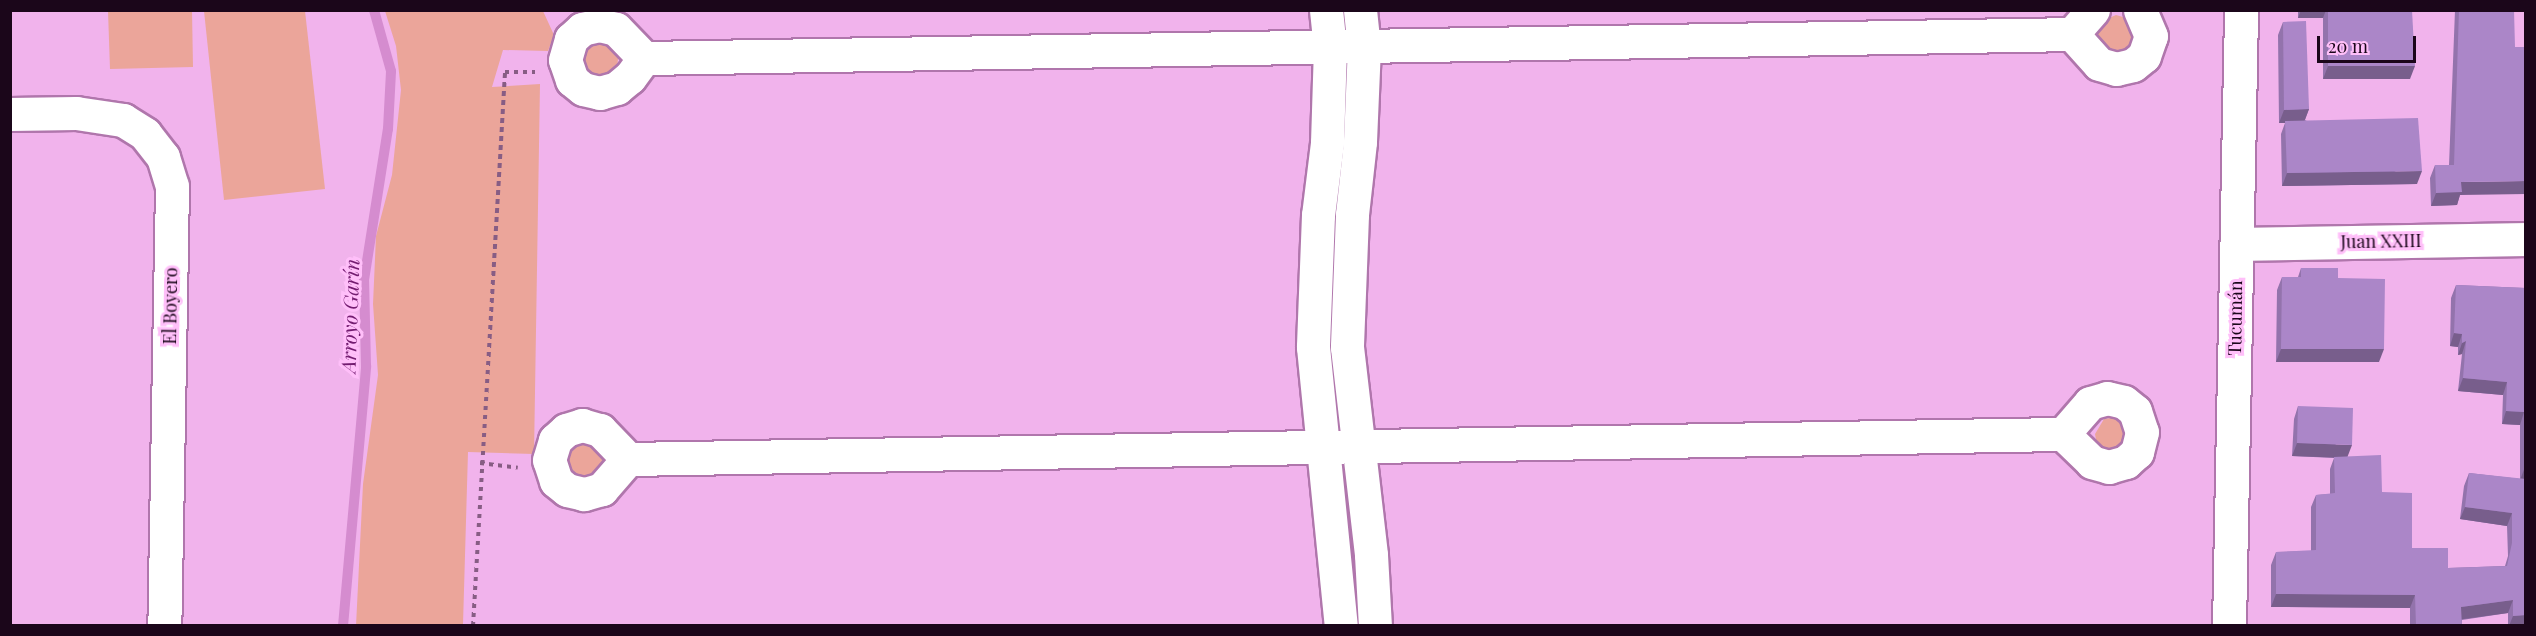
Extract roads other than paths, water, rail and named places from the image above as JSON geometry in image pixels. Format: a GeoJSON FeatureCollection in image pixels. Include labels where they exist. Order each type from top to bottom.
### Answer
{"type":"FeatureCollection","features":[{"type":"Feature","properties":{"kind":"street"},"geometry":{"type":"LineString","coordinates":[[1309,10],[1330,47]]}},
{"type":"Feature","properties":{"kind":"street"},"geometry":{"type":"LineString","coordinates":[[1326,10],[1330,47],[1312,347],[1341,626]]}},
{"type":"Feature","properties":{"kind":"street"},"geometry":{"type":"LineString","coordinates":[[1360,10],[1364,46],[1347,336],[1375,626]]}},
{"type":"Feature","properties":{"kind":"street"},"geometry":{"type":"LineString","coordinates":[[644,58],[630,77],[617,88],[600,93],[584,89],[567,71],[565,60],[571,39],[582,29],[599,25],[623,34],[644,58],[1330,47],[2082,22],[2099,64],[2116,69],[2133,65],[2144,56],[2151,36],[2140,10]]}},
{"type":"Feature","properties":{"kind":"street","name":"Tucumán"},"geometry":{"type":"LineString","coordinates":[[2229,626],[2241,10]]}},
{"type":"Feature","properties":{"kind":"street","name":"El Boyero"},"geometry":{"type":"LineString","coordinates":[[10,114],[76,113],[123,120],[145,134],[166,167],[172,186],[164,626]]}},
{"type":"Feature","properties":{"kind":"street","name":"Juan XXIII"},"geometry":{"type":"LineString","coordinates":[[2237,244],[2526,239]]}},
{"type":"Feature","properties":{"kind":"street"},"geometry":{"type":"LineString","coordinates":[[628,459],[2063,434]]}},
{"type":"Feature","properties":{"kind":"waterway","name":"Arroyo Garín"},"geometry":{"type":"LineString","coordinates":[[343,626],[366,366],[364,280],[388,129],[391,71],[374,10]]}}]}
